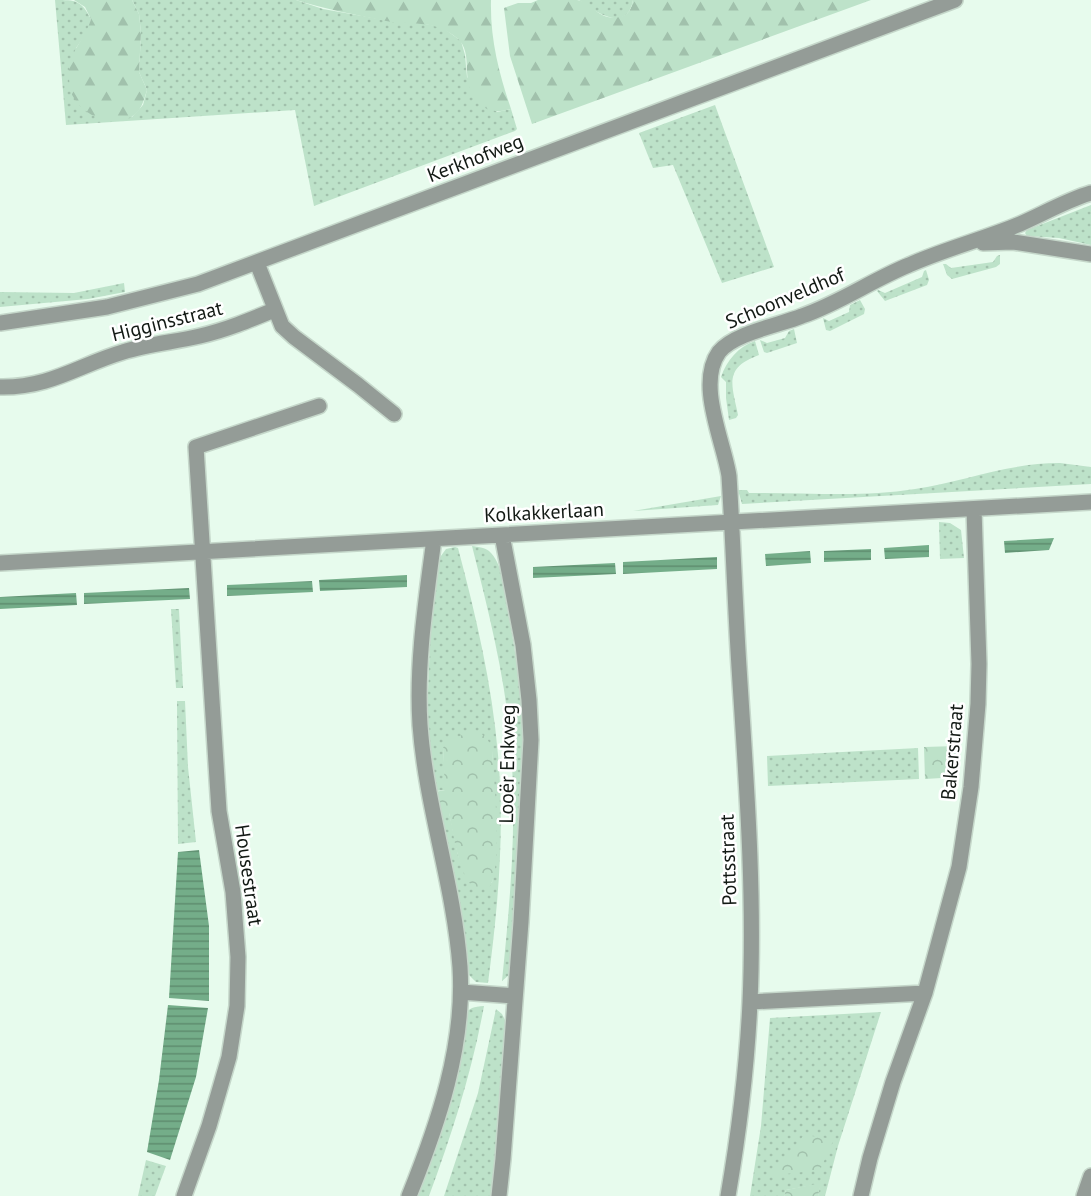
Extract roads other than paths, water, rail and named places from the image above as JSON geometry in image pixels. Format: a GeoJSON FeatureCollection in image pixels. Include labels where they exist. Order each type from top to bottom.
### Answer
{"type":"FeatureCollection","features":[{"type":"Feature","properties":{"kind":"street","name":"Kerkhofweg"},"geometry":{"type":"LineString","coordinates":[[0,323],[76,312],[163,294],[198,284],[955,0]]}},
{"type":"Feature","properties":{"kind":"street","name":"Schoonveldhof"},"geometry":{"type":"LineString","coordinates":[[731,522],[727,467],[716,425],[712,397],[711,377],[719,352],[734,341],[826,308],[910,264],[962,246],[1091,193]]}},
{"type":"Feature","properties":{"kind":"street","name":"Schoonveldhof"},"geometry":{"type":"LineString","coordinates":[[962,246],[1013,242],[1091,254]]}},
{"type":"Feature","properties":{"kind":"street"},"geometry":{"type":"LineString","coordinates":[[257,263],[282,326],[394,414]]}},
{"type":"Feature","properties":{"kind":"street","name":"Higginsstraat"},"geometry":{"type":"LineString","coordinates":[[0,387],[22,386],[51,380],[121,352],[202,335],[274,310]]}},
{"type":"Feature","properties":{"kind":"street","name":"Housestraat"},"geometry":{"type":"LineString","coordinates":[[184,1196],[220,1092],[234,1034],[237,986],[235,911],[219,811],[196,447],[319,406]]}},
{"type":"Feature","properties":{"kind":"street","name":"Kolkakkerlaan"},"geometry":{"type":"LineString","coordinates":[[0,563],[1091,502]]}},
{"type":"Feature","properties":{"kind":"street","name":"Bakerstraat"},"geometry":{"type":"LineString","coordinates":[[861,1196],[893,1082],[925,993],[959,867],[971,787],[979,664],[974,509]]}},
{"type":"Feature","properties":{"kind":"street","name":"Pottsstraat"},"geometry":{"type":"LineString","coordinates":[[728,1196],[738,1131],[750,1002],[751,931],[731,522]]}},
{"type":"Feature","properties":{"kind":"street","name":"Looër Enkweg"},"geometry":{"type":"LineString","coordinates":[[498,1196],[503,1159],[515,996],[531,740],[524,655],[502,535]]}},
{"type":"Feature","properties":{"kind":"street"},"geometry":{"type":"LineString","coordinates":[[409,1196],[442,1105],[455,1041],[460,992],[457,942],[426,778],[420,723],[423,635],[434,539]]}},
{"type":"Feature","properties":{"kind":"street"},"geometry":{"type":"LineString","coordinates":[[460,992],[515,996]]}},
{"type":"Feature","properties":{"kind":"street"},"geometry":{"type":"LineString","coordinates":[[750,1002],[925,993]]}},
{"type":"Feature","properties":{"kind":"street"},"geometry":{"type":"LineString","coordinates":[[1084,1196],[1091,1176]]}}]}
